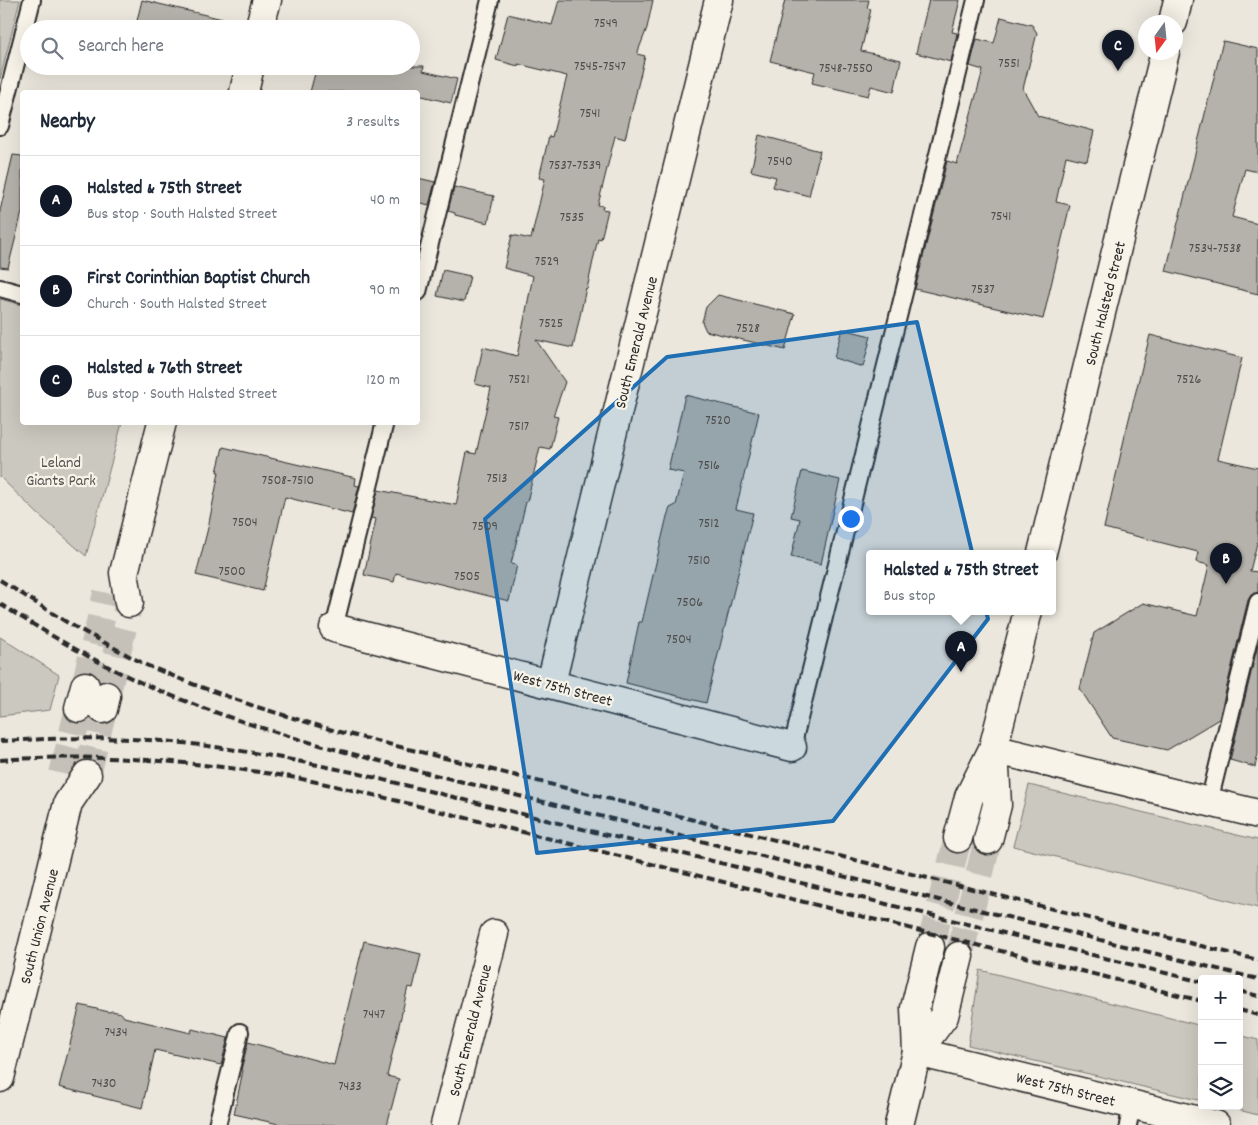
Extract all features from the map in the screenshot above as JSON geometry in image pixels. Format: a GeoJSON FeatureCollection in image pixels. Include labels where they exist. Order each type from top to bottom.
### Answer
{"type":"FeatureCollection","features":[{"type":"Feature","properties":{"kind":"street"},"geometry":{"type":"LineString","coordinates":[[262,20],[266,0]]}},
{"type":"Feature","properties":{"kind":"street","name":"South Emerald Avenue"},"geometry":{"type":"LineString","coordinates":[[551,684],[719,0]]}},
{"type":"Feature","properties":{"kind":"street"},"geometry":{"type":"LineString","coordinates":[[1175,15],[1178,0]]}},
{"type":"Feature","properties":{"kind":"street","name":"South Halsted Street"},"geometry":{"type":"LineString","coordinates":[[1043,550],[1163,60]]}},
{"type":"Feature","properties":{"kind":"street"},"geometry":{"type":"LineString","coordinates":[[244,90],[248,75]]}},
{"type":"Feature","properties":{"kind":"street"},"geometry":{"type":"LineString","coordinates":[[120,590],[161,425]]}},
{"type":"Feature","properties":{"kind":"street"},"geometry":{"type":"LineString","coordinates":[[958,838],[969,797],[994,748],[1027,615]]}},
{"type":"Feature","properties":{"kind":"street","name":"West 75th Street"},"geometry":{"type":"LineString","coordinates":[[334,628],[792,746]]}},
{"type":"Feature","properties":{"kind":"street"},"geometry":{"type":"LineString","coordinates":[[994,748],[1258,814]]}},
{"type":"Feature","properties":{"kind":"street"},"geometry":{"type":"LineString","coordinates":[[988,840],[997,805],[994,748]]}},
{"type":"Feature","properties":{"kind":"street","name":"South Union Avenue"},"geometry":{"type":"LineString","coordinates":[[0,1078],[75,775]]}},
{"type":"Feature","properties":{"kind":"street","name":"South Emerald Avenue"},"geometry":{"type":"LineString","coordinates":[[445,1125],[494,934]]}},
{"type":"Feature","properties":{"kind":"street"},"geometry":{"type":"LineString","coordinates":[[899,1125],[917,1052],[916,1008],[930,947]]}},
{"type":"Feature","properties":{"kind":"street"},"geometry":{"type":"LineString","coordinates":[[917,1052],[944,1016],[959,956]]}},
{"type":"Feature","properties":{"kind":"street","name":"West 75th Street"},"geometry":{"type":"LineString","coordinates":[[917,1052],[1130,1115],[1216,1125]]}},
{"type":"Feature","properties":{"kind":"lane"},"geometry":{"type":"LineString","coordinates":[[27,20],[32,0]]}},
{"type":"Feature","properties":{"kind":"lane"},"geometry":{"type":"LineString","coordinates":[[420,284],[490,0]]}},
{"type":"Feature","properties":{"kind":"lane"},"geometry":{"type":"LineString","coordinates":[[792,746],[976,0]]}},
{"type":"Feature","properties":{"kind":"lane"},"geometry":{"type":"LineString","coordinates":[[0,126],[20,47]]}},
{"type":"Feature","properties":{"kind":"lane"},"geometry":{"type":"LineString","coordinates":[[0,288],[20,293]]}},
{"type":"Feature","properties":{"kind":"lane"},"geometry":{"type":"LineString","coordinates":[[334,628],[384,425]]}},
{"type":"Feature","properties":{"kind":"lane"},"geometry":{"type":"LineString","coordinates":[[1209,802],[1258,602]]}},
{"type":"Feature","properties":{"kind":"lane"},"geometry":{"type":"LineString","coordinates":[[217,1125],[240,1032]]}},
{"type":"Feature","properties":{"kind":"highlighted area"},"geometry":{"type":"Polygon","coordinates":[[[917,322],[988,619],[833,821],[537,853],[485,519],[667,357],[917,322]]]}},
{"type":"Feature","properties":{"kind":"green space"},"geometry":{"type":"Polygon","coordinates":[[[0,0],[20,0],[0,79],[0,0]]]}},
{"type":"Feature","properties":{"kind":"green space","name":"Leland Giants Park"},"geometry":{"type":"Polygon","coordinates":[[[0,299],[20,304],[20,425],[121,425],[86,556],[38,514],[0,477],[0,299]]]}},
{"type":"Feature","properties":{"kind":"green space"},"geometry":{"type":"Polygon","coordinates":[[[0,637],[59,675],[50,710],[0,716],[0,637]]]}},
{"type":"Feature","properties":{"kind":"green space"},"geometry":{"type":"Polygon","coordinates":[[[1029,785],[1258,840],[1258,908],[1013,846],[1029,785]]]}},
{"type":"Feature","properties":{"kind":"green space"},"geometry":{"type":"Polygon","coordinates":[[[980,970],[1198,1025],[1198,1100],[968,1045],[980,970]]]}},
{"type":"Feature","properties":{"kind":"green space"},"geometry":{"type":"Polygon","coordinates":[[[1243,1036],[1258,1040],[1258,1115],[1239,1110],[1243,1110],[1243,1036]]]}},
{"type":"Feature","properties":{"kind":"building"},"geometry":{"type":"Polygon","coordinates":[[[142,0],[227,20],[137,20],[142,0]]]}},
{"type":"Feature","properties":{"kind":"building"},"geometry":{"type":"Polygon","coordinates":[[[559,0],[653,0],[647,28],[637,54],[645,56],[625,139],[615,136],[598,205],[603,206],[602,209],[608,210],[601,239],[598,238],[573,348],[536,340],[565,382],[553,416],[558,417],[550,449],[540,447],[511,564],[517,565],[509,601],[396,573],[394,582],[364,575],[376,519],[371,518],[378,490],[456,505],[467,452],[476,454],[491,388],[475,384],[483,347],[517,356],[533,276],[504,268],[512,235],[531,239],[545,179],[539,178],[549,136],[552,137],[567,76],[496,60],[508,14],[552,25],[559,0]]]}},
{"type":"Feature","properties":{"kind":"building"},"geometry":{"type":"Polygon","coordinates":[[[785,0],[869,0],[867,8],[871,9],[861,51],[901,60],[894,92],[871,86],[868,96],[812,83],[815,72],[770,61],[785,0]]]}},
{"type":"Feature","properties":{"kind":"building"},"geometry":{"type":"Polygon","coordinates":[[[929,0],[960,0],[952,32],[957,33],[951,62],[916,53],[929,0]]]}},
{"type":"Feature","properties":{"kind":"building"},"geometry":{"type":"Polygon","coordinates":[[[1001,17],[1032,25],[1037,33],[1023,89],[1038,116],[1094,131],[1087,161],[1066,156],[1056,202],[1070,205],[1043,319],[915,289],[947,161],[957,164],[983,70],[970,66],[977,39],[994,43],[1001,17]]]}},
{"type":"Feature","properties":{"kind":"building"},"geometry":{"type":"Polygon","coordinates":[[[1223,41],[1258,49],[1258,172],[1245,169],[1232,217],[1258,224],[1258,294],[1166,271],[1223,41]]]}},
{"type":"Feature","properties":{"kind":"building"},"geometry":{"type":"Polygon","coordinates":[[[420,66],[424,66],[423,71],[457,79],[451,103],[420,95],[420,90],[311,90],[315,75],[420,75],[420,66]]]}},
{"type":"Feature","properties":{"kind":"building"},"geometry":{"type":"Polygon","coordinates":[[[759,135],[820,151],[809,196],[773,187],[776,177],[751,171],[759,135]]]}},
{"type":"Feature","properties":{"kind":"building"},"geometry":{"type":"Polygon","coordinates":[[[13,155],[20,156],[20,220],[8,268],[0,267],[0,211],[13,155]]]}},
{"type":"Feature","properties":{"kind":"building"},"geometry":{"type":"Polygon","coordinates":[[[420,178],[435,182],[429,205],[420,203],[420,178]]]}},
{"type":"Feature","properties":{"kind":"building"},"geometry":{"type":"Polygon","coordinates":[[[454,187],[494,196],[488,223],[455,215],[455,213],[448,211],[454,187]]]}},
{"type":"Feature","properties":{"kind":"building"},"geometry":{"type":"Polygon","coordinates":[[[443,270],[470,276],[464,302],[437,296],[443,270]]]}},
{"type":"Feature","properties":{"kind":"building"},"geometry":{"type":"Polygon","coordinates":[[[718,295],[795,314],[785,350],[706,331],[702,322],[706,307],[718,295]]]}},
{"type":"Feature","properties":{"kind":"building"},"geometry":{"type":"Polygon","coordinates":[[[842,329],[871,336],[863,367],[834,358],[842,329]]]}},
{"type":"Feature","properties":{"kind":"building"},"geometry":{"type":"Polygon","coordinates":[[[1150,335],[1242,358],[1218,459],[1258,468],[1258,539],[1250,571],[1258,572],[1258,592],[1251,595],[1248,600],[1219,719],[1167,750],[1112,738],[1080,689],[1094,633],[1143,603],[1197,616],[1209,565],[1196,562],[1198,552],[1104,528],[1150,335]]]}},
{"type":"Feature","properties":{"kind":"building"},"geometry":{"type":"Polygon","coordinates":[[[685,395],[759,413],[736,509],[753,513],[706,703],[626,683],[639,622],[642,622],[667,516],[670,508],[676,505],[684,473],[668,470],[685,395]]]}},
{"type":"Feature","properties":{"kind":"building"},"geometry":{"type":"Polygon","coordinates":[[[223,447],[356,478],[355,485],[359,486],[352,514],[285,497],[263,591],[196,575],[208,528],[223,447]]]}},
{"type":"Feature","properties":{"kind":"building"},"geometry":{"type":"Polygon","coordinates":[[[802,471],[840,480],[821,564],[791,557],[800,519],[791,517],[802,471]]]}},
{"type":"Feature","properties":{"kind":"building"},"geometry":{"type":"Polygon","coordinates":[[[1258,644],[1258,754],[1255,767],[1230,760],[1258,644]]]}},
{"type":"Feature","properties":{"kind":"building"},"geometry":{"type":"Polygon","coordinates":[[[364,941],[421,954],[413,988],[408,987],[387,1076],[399,1079],[387,1125],[283,1125],[234,1114],[243,1070],[241,1070],[248,1042],[334,1065],[364,941]]]}},
{"type":"Feature","properties":{"kind":"building"},"geometry":{"type":"Polygon","coordinates":[[[80,1005],[121,1013],[124,1017],[191,1033],[192,1029],[228,1038],[221,1065],[155,1050],[142,1108],[59,1087],[80,1005]]]}},
{"type":"Feature","properties":{"kind":"tunnel"},"geometry":{"type":"LineString","coordinates":[[85,686],[107,593]]}},
{"type":"Feature","properties":{"kind":"tunnel"},"geometry":{"type":"LineString","coordinates":[[106,696],[129,603]]}},
{"type":"Feature","properties":{"kind":"tunnel"},"geometry":{"type":"LineString","coordinates":[[63,774],[79,708]]}},
{"type":"Feature","properties":{"kind":"tunnel"},"geometry":{"type":"LineString","coordinates":[[87,775],[103,709]]}},
{"type":"Feature","properties":{"kind":"tunnel"},"geometry":{"type":"LineString","coordinates":[[930,947],[958,838]]}},
{"type":"Feature","properties":{"kind":"tunnel"},"geometry":{"type":"LineString","coordinates":[[959,956],[988,840]]}},
{"type":"Feature","properties":{"kind":"railway"},"geometry":{"type":"LineString","coordinates":[[0,580],[68,623],[146,665],[254,706],[336,731],[1258,960]]}},
{"type":"Feature","properties":{"kind":"railway"},"geometry":{"type":"LineString","coordinates":[[0,604],[87,656],[142,683],[222,715],[304,741],[1258,979]]}},
{"type":"Feature","properties":{"kind":"railway"},"geometry":{"type":"LineString","coordinates":[[0,741],[97,738],[186,743],[325,766],[1198,981]]}},
{"type":"Feature","properties":{"kind":"railway"},"geometry":{"type":"LineString","coordinates":[[0,760],[71,757],[179,762],[308,780],[1198,1000]]}},
{"type":"Feature","properties":{"kind":"railway"},"geometry":{"type":"LineString","coordinates":[[1243,992],[1258,996]]}},
{"type":"Feature","properties":{"kind":"railway"},"geometry":{"type":"LineString","coordinates":[[1243,1011],[1258,1015]]}},
{"type":"Feature","properties":{"kind":"place","name":"Halsted & 76th Street"},"geometry":{"type":"Point","coordinates":[1118,71]}},
{"type":"Feature","properties":{"kind":"place","name":"First Corinthian Baptist Church"},"geometry":{"type":"Point","coordinates":[1226,584]}},
{"type":"Feature","properties":{"kind":"place","name":"Halsted & 75th Street"},"geometry":{"type":"Point","coordinates":[961,672]}}]}
